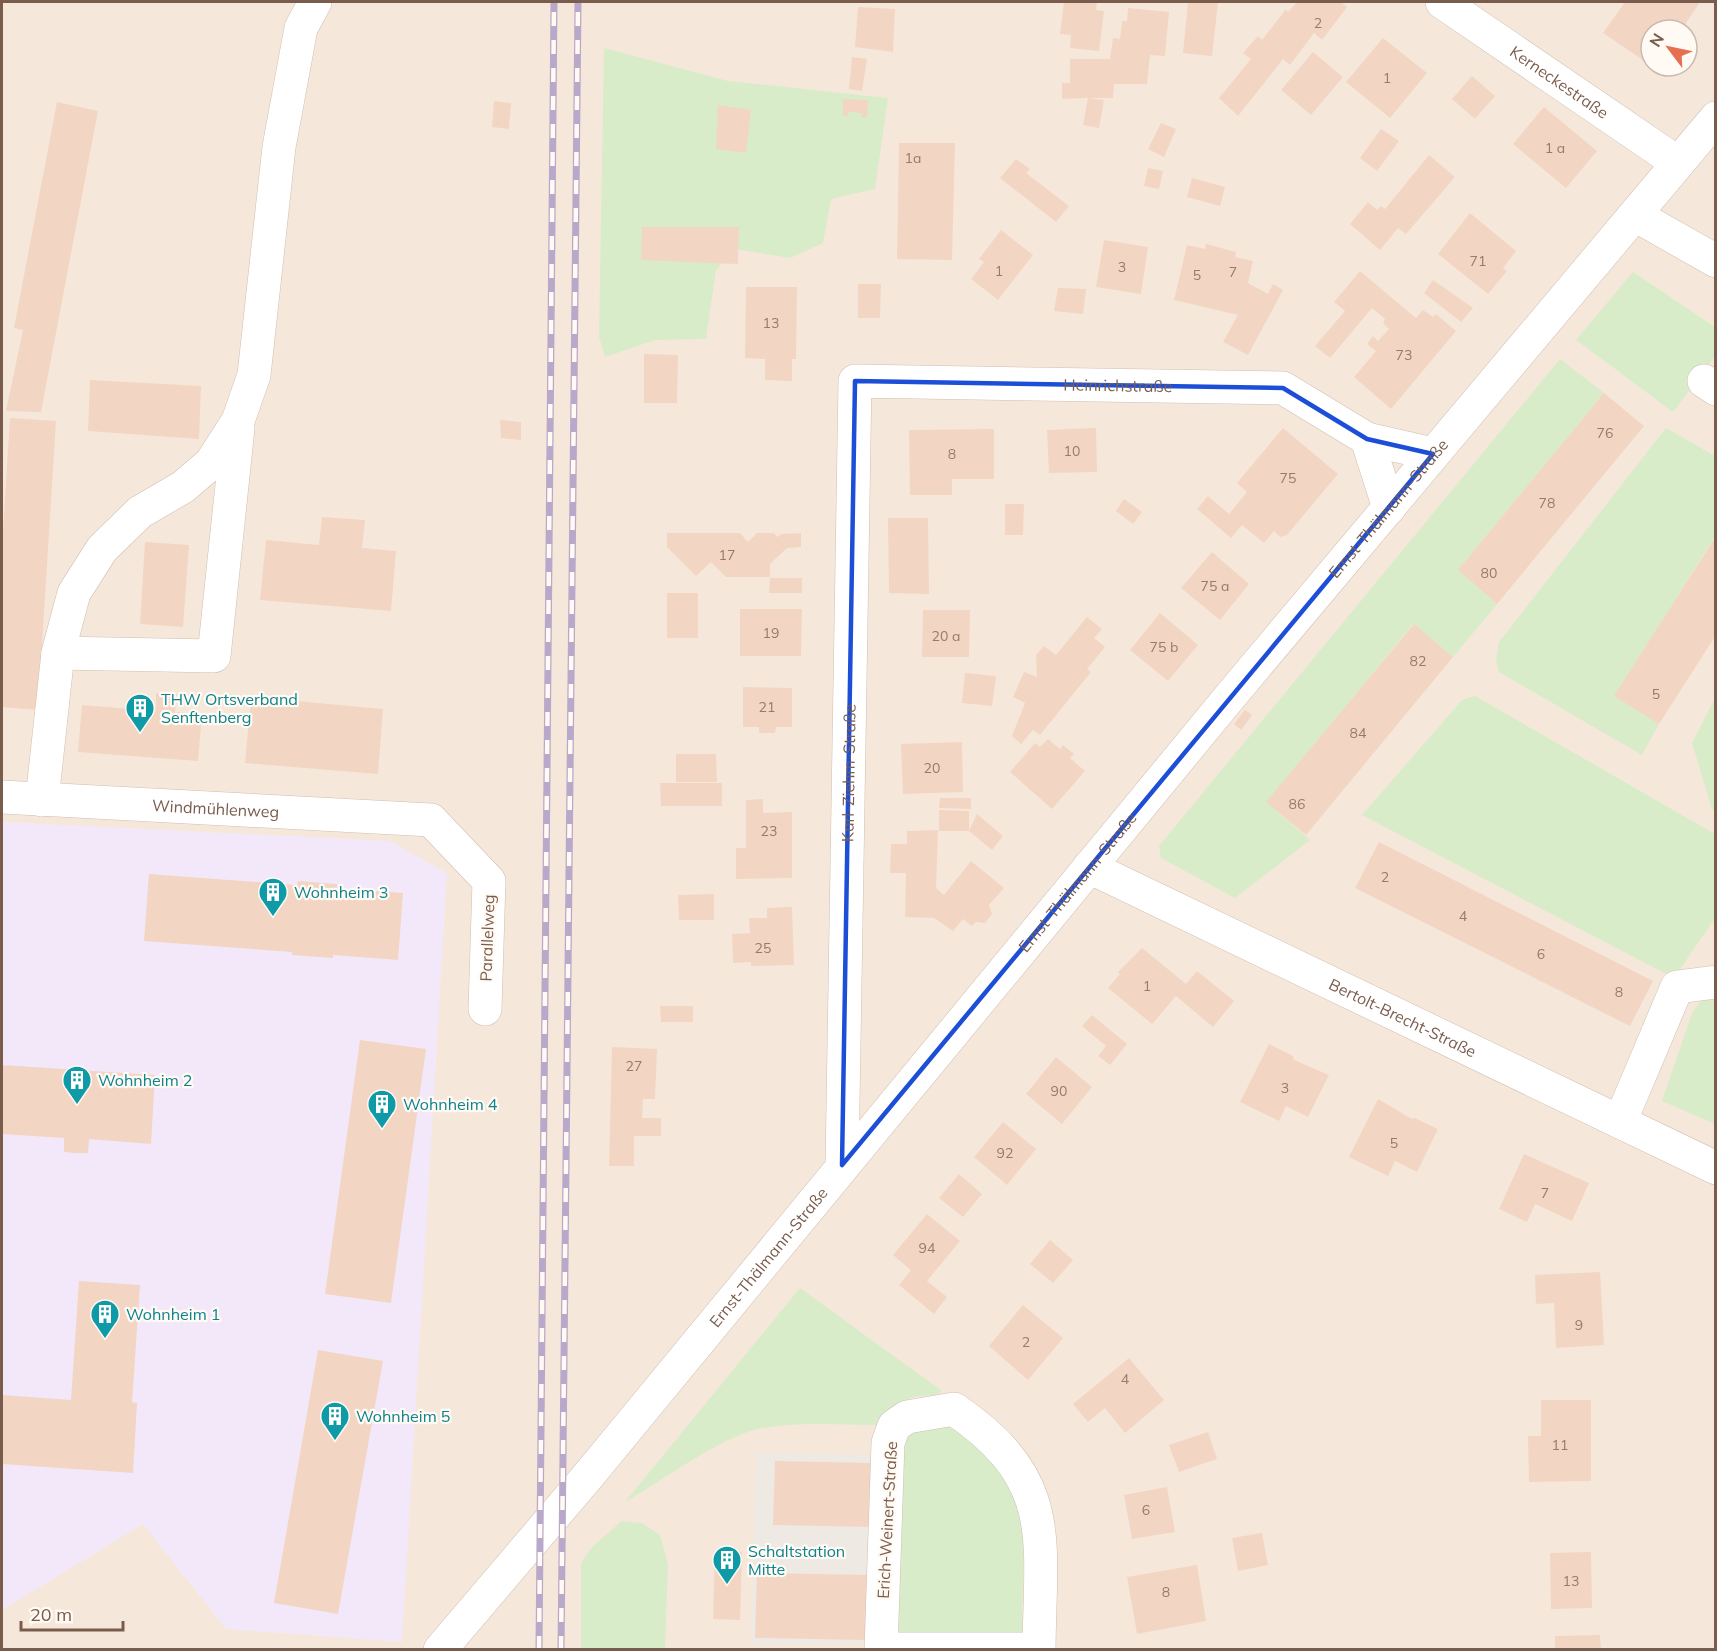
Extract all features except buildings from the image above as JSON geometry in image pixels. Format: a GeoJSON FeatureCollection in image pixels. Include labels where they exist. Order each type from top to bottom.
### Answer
{"type":"FeatureCollection","features":[{"type":"Feature","properties":{"kind":"street"},"geometry":{"type":"LineString","coordinates":[[42,800],[58,653],[74,593],[102,549],[140,512],[183,487],[211,463],[238,420],[254,375],[279,147],[301,28],[315,2]]}},
{"type":"Feature","properties":{"kind":"street","name":"Kerneckestraße"},"geometry":{"type":"LineString","coordinates":[[1443,2],[1678,163]]}},
{"type":"Feature","properties":{"kind":"street","name":"Ernst-Thälmann-Straße"},"geometry":{"type":"LineString","coordinates":[[440,1650],[588,1476],[1089,867],[1716,118]]}},
{"type":"Feature","properties":{"kind":"street"},"geometry":{"type":"LineString","coordinates":[[1635,215],[1716,261]]}},
{"type":"Feature","properties":{"kind":"street","name":"Heinrichstraße"},"geometry":{"type":"LineString","coordinates":[[855,381],[1283,388],[1366,439],[1433,454]]}},
{"type":"Feature","properties":{"kind":"street","name":"Karl-Ziehm-Straße"},"geometry":{"type":"LineString","coordinates":[[842,1165],[855,381]]}},
{"type":"Feature","properties":{"kind":"street"},"geometry":{"type":"LineString","coordinates":[[58,653],[213,656],[238,420]]}},
{"type":"Feature","properties":{"kind":"street"},"geometry":{"type":"LineString","coordinates":[[1366,439],[1389,508]]}},
{"type":"Feature","properties":{"kind":"street","name":"Windmühlenweg"},"geometry":{"type":"LineString","coordinates":[[2,797],[431,820]]}},
{"type":"Feature","properties":{"kind":"street","name":"Parallelweg"},"geometry":{"type":"LineString","coordinates":[[431,820],[489,881],[485,1009]]}},
{"type":"Feature","properties":{"kind":"street","name":"Bertolt-Brecht-Straße"},"geometry":{"type":"LineString","coordinates":[[1089,867],[1716,1168]]}},
{"type":"Feature","properties":{"kind":"street"},"geometry":{"type":"LineString","coordinates":[[1620,1122],[1677,987],[1716,982]]}},
{"type":"Feature","properties":{"kind":"street","name":"Erich-Weinert-Straße"},"geometry":{"type":"LineString","coordinates":[[954,1409],[980,1426],[1021,1471],[1037,1510],[1040,1535],[1039,1649],[880,1649],[888,1443],[894,1426],[907,1417],[954,1409]]}},
{"type":"Feature","properties":{"kind":"highlighted area"},"geometry":{"type":"Polygon","coordinates":[[[855,381],[1283,388],[1367,439],[1433,454],[842,1165],[855,381]]]}},
{"type":"Feature","properties":{"kind":"shaded area"},"geometry":{"type":"Polygon","coordinates":[[[2,2],[1715,2],[1715,1649],[2,1649],[2,2]]]}},
{"type":"Feature","properties":{"kind":"shaded area"},"geometry":{"type":"Polygon","coordinates":[[[2,822],[390,841],[447,873],[402,1642],[226,1629],[143,1524],[2,1610],[2,822]]]}},
{"type":"Feature","properties":{"kind":"shaded area"},"geometry":{"type":"Polygon","coordinates":[[[756,1453],[879,1455],[872,1644],[751,1644],[756,1453]]]}},
{"type":"Feature","properties":{"kind":"green space"},"geometry":{"type":"Polygon","coordinates":[[[604,48],[728,81],[888,98],[875,189],[831,199],[823,243],[790,258],[735,249],[716,270],[706,339],[655,340],[605,357],[599,337],[604,48]]]}},
{"type":"Feature","properties":{"kind":"green space"},"geometry":{"type":"Polygon","coordinates":[[[1633,272],[1715,327],[1715,356],[1673,412],[1576,340],[1633,272]]]}},
{"type":"Feature","properties":{"kind":"green space"},"geometry":{"type":"Polygon","coordinates":[[[1560,359],[1604,393],[1458,570],[1497,604],[1453,657],[1413,624],[1267,802],[1310,840],[1235,898],[1161,858],[1159,846],[1560,359]]]}},
{"type":"Feature","properties":{"kind":"green space"},"geometry":{"type":"Polygon","coordinates":[[[1666,428],[1715,456],[1715,536],[1615,696],[1659,724],[1642,755],[1499,672],[1496,660],[1499,642],[1666,428]]]}},
{"type":"Feature","properties":{"kind":"green space"},"geometry":{"type":"Polygon","coordinates":[[[1475,696],[1715,834],[1715,918],[1674,978],[1362,815],[1462,700],[1475,696]]]}},
{"type":"Feature","properties":{"kind":"green space"},"geometry":{"type":"Polygon","coordinates":[[[1715,698],[1716,810],[1712,809],[1692,743],[1715,698]]]}},
{"type":"Feature","properties":{"kind":"green space"},"geometry":{"type":"Polygon","coordinates":[[[1705,995],[1715,996],[1715,1124],[1662,1101],[1692,1013],[1705,995]]]}},
{"type":"Feature","properties":{"kind":"green space"},"geometry":{"type":"Polygon","coordinates":[[[800,1288],[942,1391],[901,1402],[886,1414],[878,1425],[788,1425],[758,1429],[743,1434],[709,1450],[625,1502],[800,1288]]]}},
{"type":"Feature","properties":{"kind":"green space"},"geometry":{"type":"Polygon","coordinates":[[[945,1423],[982,1445],[1024,1510],[1022,1637],[894,1636],[902,1433],[945,1423]]]}},
{"type":"Feature","properties":{"kind":"green space"},"geometry":{"type":"Polygon","coordinates":[[[622,1521],[642,1523],[660,1535],[668,1564],[665,1649],[581,1649],[581,1563],[593,1546],[622,1521]]]}},
{"type":"Feature","properties":{"kind":"railway"},"geometry":{"type":"LineString","coordinates":[[539,1650],[554,2]]}},
{"type":"Feature","properties":{"kind":"railway"},"geometry":{"type":"LineString","coordinates":[[561,1650],[578,2]]}},
{"type":"Feature","properties":{"kind":"place","name":"THW Ortsverband Senftenberg"},"geometry":{"type":"Point","coordinates":[140,734]}},
{"type":"Feature","properties":{"kind":"place","name":"Wohnheim 3"},"geometry":{"type":"Point","coordinates":[273,918]}},
{"type":"Feature","properties":{"kind":"place","name":"Wohnheim 2"},"geometry":{"type":"Point","coordinates":[77,1106]}},
{"type":"Feature","properties":{"kind":"place","name":"Wohnheim 4"},"geometry":{"type":"Point","coordinates":[382,1130]}},
{"type":"Feature","properties":{"kind":"place","name":"Wohnheim 1"},"geometry":{"type":"Point","coordinates":[105,1340]}},
{"type":"Feature","properties":{"kind":"place","name":"Wohnheim 5"},"geometry":{"type":"Point","coordinates":[335,1442]}},
{"type":"Feature","properties":{"kind":"place","name":"Schaltstation Mitte"},"geometry":{"type":"Point","coordinates":[727,1586]}}]}
